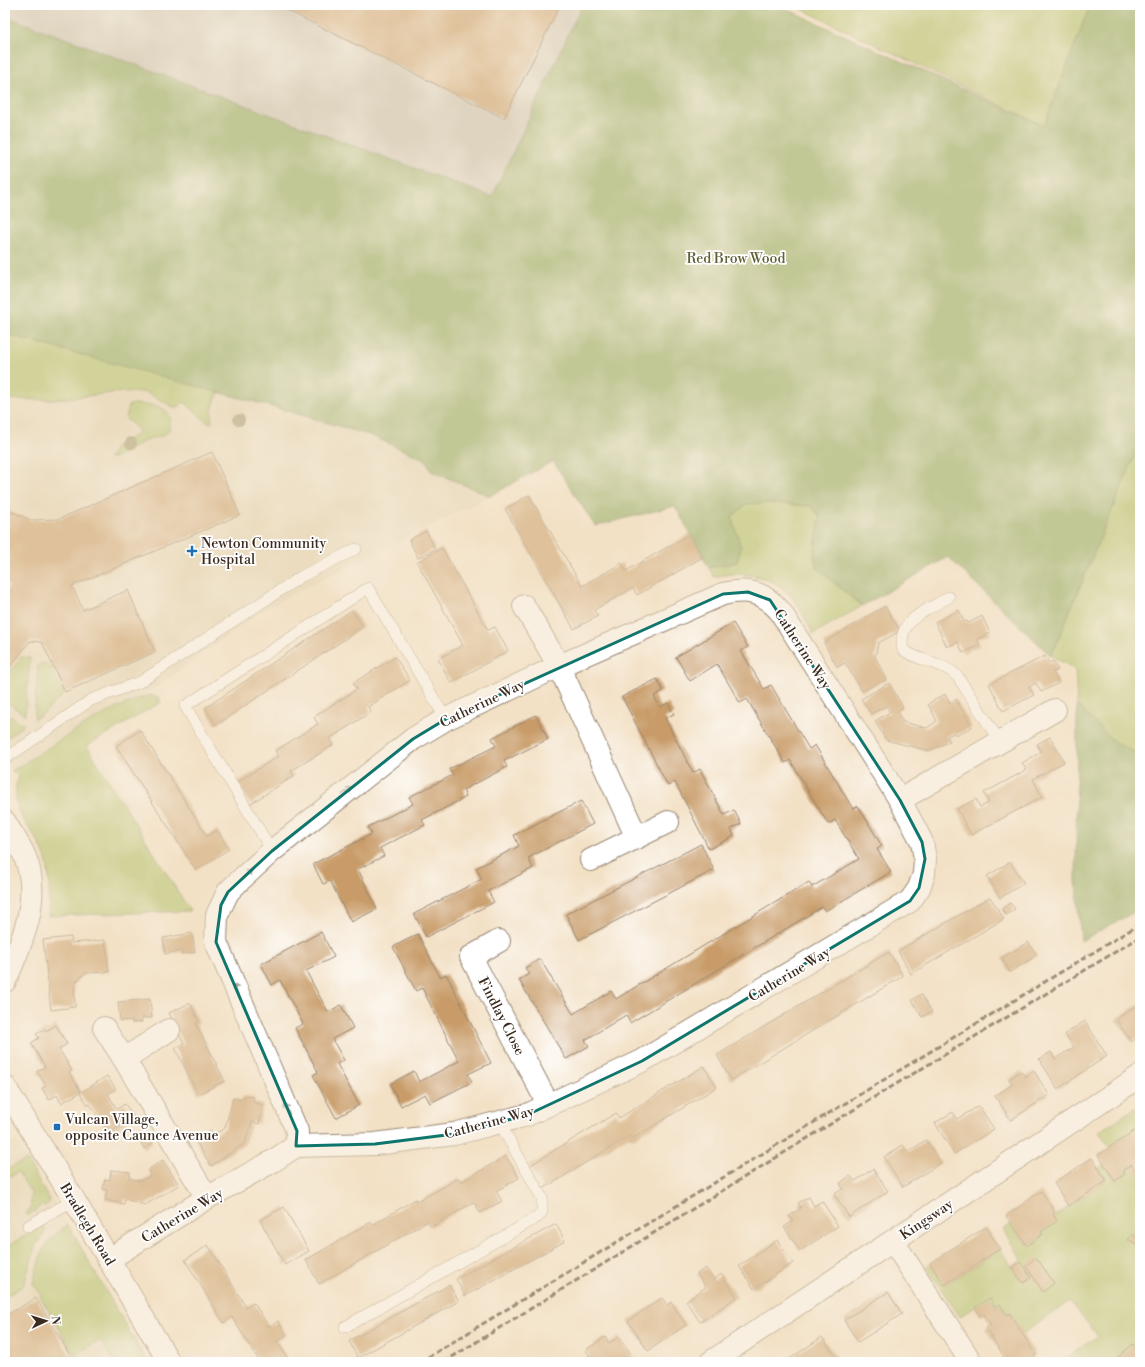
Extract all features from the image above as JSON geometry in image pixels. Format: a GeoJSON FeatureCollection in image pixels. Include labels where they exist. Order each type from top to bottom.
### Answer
{"type":"FeatureCollection","features":[{"type":"Feature","properties":{"kind":"street","name":"Catherine Way"},"geometry":{"type":"LineString","coordinates":[[109,1259],[207,1198],[273,1161],[296,1146],[375,1144],[454,1134],[527,1115],[642,1061],[910,901],[919,888],[924,874],[925,859],[922,842],[900,800],[780,611],[770,600],[758,594],[736,591],[723,594],[559,666],[446,719],[413,739],[272,851],[228,892],[217,915],[216,942],[297,1131],[296,1146]]}},
{"type":"Feature","properties":{"kind":"street"},"geometry":{"type":"LineString","coordinates":[[524,606],[559,666],[637,838]]}},
{"type":"Feature","properties":{"kind":"street"},"geometry":{"type":"LineString","coordinates":[[900,800],[1055,710]]}},
{"type":"Feature","properties":{"kind":"street"},"geometry":{"type":"LineString","coordinates":[[5,822],[24,856],[29,871],[32,894],[26,931],[11,953],[5,981]]}},
{"type":"Feature","properties":{"kind":"street"},"geometry":{"type":"LineString","coordinates":[[591,860],[668,822]]}},
{"type":"Feature","properties":{"kind":"street","name":"Findlay Close"},"geometry":{"type":"LineString","coordinates":[[499,941],[471,957],[548,1104]]}},
{"type":"Feature","properties":{"kind":"street"},"geometry":{"type":"LineString","coordinates":[[104,1028],[207,1198]]}},
{"type":"Feature","properties":{"kind":"street"},"geometry":{"type":"LineString","coordinates":[[124,1059],[168,1030]]}},
{"type":"Feature","properties":{"kind":"street","name":"Kingsway"},"geometry":{"type":"LineString","coordinates":[[711,1362],[1140,1076]]}},
{"type":"Feature","properties":{"kind":"street","name":"Bradlegh Road"},"geometry":{"type":"LineString","coordinates":[[5,1087],[74,1200],[169,1362]]}},
{"type":"Feature","properties":{"kind":"street"},"geometry":{"type":"LineString","coordinates":[[893,1241],[971,1362]]}},
{"type":"Feature","properties":{"kind":"lane"},"geometry":{"type":"LineString","coordinates":[[5,759],[91,700],[140,682],[302,576],[356,550]]}},
{"type":"Feature","properties":{"kind":"lane"},"geometry":{"type":"LineString","coordinates":[[272,851],[185,706],[368,588],[446,719]]}},
{"type":"Feature","properties":{"kind":"lane"},"geometry":{"type":"LineString","coordinates":[[949,597],[909,620],[903,635],[903,650],[911,655],[952,670],[1000,742]]}},
{"type":"Feature","properties":{"kind":"lane"},"geometry":{"type":"LineString","coordinates":[[345,1327],[538,1217],[542,1212],[542,1198],[499,1122]]}},
{"type":"Feature","properties":{"kind":"lane"},"geometry":{"type":"LineString","coordinates":[[28,1226],[74,1200]]}},
{"type":"Feature","properties":{"kind":"highlighted area"},"geometry":{"type":"Polygon","coordinates":[[[748,592],[770,600],[900,800],[922,842],[925,859],[919,888],[910,901],[642,1061],[527,1115],[454,1134],[375,1144],[296,1146],[297,1131],[216,942],[221,905],[228,892],[272,851],[413,739],[446,719],[723,594],[748,592]]]}},
{"type":"Feature","properties":{"kind":"shaded area"},"geometry":{"type":"Polygon","coordinates":[[[5,5],[582,5],[492,197],[5,16],[5,5]]]}},
{"type":"Feature","properties":{"kind":"shaded area","name":"Newton Community Hospital"},"geometry":{"type":"Polygon","coordinates":[[[5,334],[291,412],[372,436],[427,460],[431,471],[490,496],[268,607],[78,743],[18,781],[5,759],[5,334]]]}},
{"type":"Feature","properties":{"kind":"shaded area"},"geometry":{"type":"Polygon","coordinates":[[[16,1141],[62,1215],[147,1362],[5,1362],[5,1148],[16,1141]]]}},
{"type":"Feature","properties":{"kind":"green space","name":"Red Brow Wood"},"geometry":{"type":"Polygon","coordinates":[[[582,5],[778,5],[1044,126],[1090,5],[1140,5],[1140,443],[1051,656],[948,557],[862,606],[817,568],[814,556],[820,516],[811,506],[769,503],[746,504],[732,517],[741,548],[737,562],[709,568],[675,506],[595,526],[553,461],[490,496],[431,471],[426,460],[372,436],[291,412],[5,334],[5,16],[492,197],[582,5]]]}},
{"type":"Feature","properties":{"kind":"green space"},"geometry":{"type":"Polygon","coordinates":[[[793,5],[1090,5],[1044,126],[793,5]]]}},
{"type":"Feature","properties":{"kind":"green space"},"geometry":{"type":"Polygon","coordinates":[[[5,334],[219,392],[212,411],[212,423],[206,421],[184,402],[178,407],[173,407],[146,392],[120,392],[53,400],[5,399],[5,334]]]}},
{"type":"Feature","properties":{"kind":"green space"},"geometry":{"type":"Polygon","coordinates":[[[129,405],[155,406],[166,411],[169,415],[170,421],[169,430],[162,436],[142,442],[119,456],[109,458],[116,446],[138,434],[138,429],[126,419],[129,405]]]}},
{"type":"Feature","properties":{"kind":"green space"},"geometry":{"type":"Polygon","coordinates":[[[1140,443],[1140,755],[1116,743],[1077,705],[1075,669],[1051,656],[1140,443]]]}},
{"type":"Feature","properties":{"kind":"green space"},"geometry":{"type":"Polygon","coordinates":[[[769,503],[811,506],[820,516],[814,556],[817,568],[862,606],[813,634],[795,601],[787,592],[771,581],[743,574],[714,577],[709,568],[737,562],[741,548],[732,517],[746,504],[769,503]]]}},
{"type":"Feature","properties":{"kind":"green space"},"geometry":{"type":"Polygon","coordinates":[[[21,657],[30,658],[25,715],[5,701],[5,679],[21,657]]]}},
{"type":"Feature","properties":{"kind":"green space"},"geometry":{"type":"Polygon","coordinates":[[[42,663],[50,665],[64,694],[43,714],[34,719],[38,666],[42,663]]]}},
{"type":"Feature","properties":{"kind":"green space"},"geometry":{"type":"Polygon","coordinates":[[[150,695],[158,697],[161,702],[87,746],[190,911],[48,916],[48,867],[36,838],[19,811],[16,801],[18,775],[12,771],[79,728],[114,710],[150,695]]]}},
{"type":"Feature","properties":{"kind":"green space"},"geometry":{"type":"Polygon","coordinates":[[[1077,705],[1116,743],[1140,755],[1140,909],[1081,941],[1076,881],[1077,705]]]}},
{"type":"Feature","properties":{"kind":"green space"},"geometry":{"type":"Polygon","coordinates":[[[10,715],[24,725],[5,739],[5,717],[10,715]]]}},
{"type":"Feature","properties":{"kind":"green space"},"geometry":{"type":"Polygon","coordinates":[[[1136,1107],[1140,1113],[1140,1127],[1110,1147],[1099,1132],[1136,1107]]]}},
{"type":"Feature","properties":{"kind":"green space"},"geometry":{"type":"Polygon","coordinates":[[[27,1160],[50,1202],[44,1207],[42,1205],[28,1216],[26,1213],[31,1208],[31,1193],[18,1172],[5,1179],[5,1170],[27,1160]]]}},
{"type":"Feature","properties":{"kind":"green space"},"geometry":{"type":"Polygon","coordinates":[[[1104,1164],[1115,1181],[1125,1174],[1123,1170],[1131,1164],[1137,1174],[1140,1172],[1140,1239],[1132,1234],[1128,1240],[1140,1247],[1140,1362],[1060,1362],[1098,1336],[1070,1301],[1023,1334],[1010,1313],[1007,1315],[1000,1304],[995,1307],[990,1298],[960,1317],[926,1267],[930,1263],[945,1285],[1000,1249],[1012,1267],[1022,1260],[1003,1230],[1012,1224],[1027,1245],[1043,1235],[1041,1232],[1054,1217],[1106,1181],[1098,1169],[1104,1164]]]}},
{"type":"Feature","properties":{"kind":"green space"},"geometry":{"type":"Polygon","coordinates":[[[42,1225],[46,1230],[35,1246],[23,1286],[5,1297],[5,1248],[42,1225]]]}},
{"type":"Feature","properties":{"kind":"green space"},"geometry":{"type":"Polygon","coordinates":[[[68,1225],[147,1362],[114,1362],[100,1340],[75,1356],[40,1296],[41,1295],[33,1283],[40,1257],[47,1243],[52,1237],[68,1225]]]}},
{"type":"Feature","properties":{"kind":"building"},"geometry":{"type":"Polygon","coordinates":[[[276,5],[560,5],[504,118],[276,5]]]}},
{"type":"Feature","properties":{"kind":"building"},"geometry":{"type":"Polygon","coordinates":[[[212,452],[240,515],[72,586],[83,610],[128,590],[155,652],[65,692],[42,642],[30,641],[5,674],[5,594],[10,585],[5,583],[5,509],[31,520],[59,519],[212,452]]]}},
{"type":"Feature","properties":{"kind":"building"},"geometry":{"type":"Polygon","coordinates":[[[529,495],[582,586],[622,563],[626,571],[690,534],[703,557],[637,595],[633,588],[594,610],[598,616],[574,629],[505,509],[529,495]]]}},
{"type":"Feature","properties":{"kind":"building"},"geometry":{"type":"Polygon","coordinates":[[[426,531],[435,549],[418,558],[409,540],[426,531]]]}},
{"type":"Feature","properties":{"kind":"building"},"geometry":{"type":"Polygon","coordinates":[[[442,548],[488,630],[495,627],[508,651],[451,683],[438,659],[463,645],[417,562],[442,548]]]}},
{"type":"Feature","properties":{"kind":"building"},"geometry":{"type":"Polygon","coordinates":[[[885,606],[900,631],[878,643],[875,657],[887,679],[862,691],[845,663],[837,667],[824,643],[885,606]]]}},
{"type":"Feature","properties":{"kind":"building"},"geometry":{"type":"Polygon","coordinates":[[[352,610],[363,627],[216,725],[205,708],[352,610]]]}},
{"type":"Feature","properties":{"kind":"building"},"geometry":{"type":"Polygon","coordinates":[[[959,610],[964,622],[967,621],[969,623],[982,616],[990,633],[977,639],[980,645],[963,653],[958,642],[947,647],[935,622],[959,610]]]}},
{"type":"Feature","properties":{"kind":"building"},"geometry":{"type":"Polygon","coordinates":[[[733,623],[748,647],[741,651],[764,689],[771,685],[809,749],[815,745],[853,809],[858,806],[882,846],[877,849],[891,872],[825,911],[822,907],[630,1023],[626,1015],[585,1040],[589,1046],[566,1059],[519,980],[529,974],[525,968],[540,959],[573,1014],[611,991],[616,999],[809,882],[812,887],[859,859],[835,820],[828,824],[790,760],[785,763],[747,699],[740,703],[717,664],[690,681],[676,657],[733,623]]]}},
{"type":"Feature","properties":{"kind":"building"},"geometry":{"type":"Polygon","coordinates":[[[1045,656],[1049,663],[1053,661],[1058,670],[1053,672],[1059,683],[1041,692],[1036,683],[1029,687],[1034,695],[1003,711],[989,684],[1045,656]]]}},
{"type":"Feature","properties":{"kind":"building"},"geometry":{"type":"Polygon","coordinates":[[[395,657],[410,680],[368,707],[371,712],[329,739],[333,745],[291,771],[294,776],[250,804],[237,782],[279,756],[275,751],[318,724],[314,717],[357,689],[353,683],[395,657]]]}},
{"type":"Feature","properties":{"kind":"building"},"geometry":{"type":"Polygon","coordinates":[[[657,679],[663,691],[654,696],[660,707],[668,703],[674,714],[665,718],[693,773],[700,769],[724,815],[734,810],[741,824],[731,829],[734,836],[709,849],[675,782],[668,786],[622,697],[657,679]]]}},
{"type":"Feature","properties":{"kind":"building"},"geometry":{"type":"Polygon","coordinates":[[[889,683],[903,707],[897,711],[903,722],[927,728],[937,721],[928,704],[945,694],[950,703],[956,699],[972,727],[956,735],[954,733],[947,736],[950,741],[929,751],[886,740],[875,721],[890,712],[886,706],[871,714],[861,699],[889,683]]]}},
{"type":"Feature","properties":{"kind":"building"},"geometry":{"type":"Polygon","coordinates":[[[536,715],[548,739],[504,761],[507,767],[463,790],[466,797],[422,820],[425,825],[380,848],[384,856],[358,869],[377,909],[351,922],[330,881],[323,884],[313,864],[372,834],[368,827],[413,804],[409,797],[453,775],[449,769],[496,746],[492,738],[536,715]]]}},
{"type":"Feature","properties":{"kind":"building"},"geometry":{"type":"Polygon","coordinates":[[[140,730],[207,836],[217,830],[229,849],[196,870],[116,746],[140,730]]]}},
{"type":"Feature","properties":{"kind":"building"},"geometry":{"type":"Polygon","coordinates":[[[1050,737],[1064,762],[1033,779],[1042,797],[971,835],[957,809],[976,799],[980,807],[989,803],[984,793],[1026,770],[1022,763],[1041,752],[1037,744],[1050,737]]]}},
{"type":"Feature","properties":{"kind":"building"},"geometry":{"type":"Polygon","coordinates":[[[581,801],[593,824],[528,858],[533,868],[488,891],[494,902],[426,937],[414,914],[482,879],[476,868],[519,846],[514,835],[581,801]]]}},
{"type":"Feature","properties":{"kind":"building"},"geometry":{"type":"Polygon","coordinates":[[[701,844],[714,870],[579,940],[566,914],[701,844]]]}},
{"type":"Feature","properties":{"kind":"building"},"geometry":{"type":"Polygon","coordinates":[[[1010,862],[1024,883],[1000,898],[987,876],[1010,862]]]}},
{"type":"Feature","properties":{"kind":"building"},"geometry":{"type":"Polygon","coordinates":[[[990,897],[1004,919],[911,974],[898,951],[990,897]]]}},
{"type":"Feature","properties":{"kind":"building"},"geometry":{"type":"Polygon","coordinates":[[[1010,903],[1015,909],[1006,915],[1002,909],[1010,903]]]}},
{"type":"Feature","properties":{"kind":"building"},"geometry":{"type":"Polygon","coordinates":[[[321,932],[334,957],[306,971],[328,1012],[341,1005],[353,1028],[332,1039],[344,1060],[337,1064],[359,1105],[336,1118],[313,1075],[318,1072],[295,1028],[303,1024],[280,980],[272,985],[261,964],[321,932]]]}},
{"type":"Feature","properties":{"kind":"building"},"geometry":{"type":"Polygon","coordinates":[[[192,933],[195,952],[182,954],[181,951],[165,954],[163,938],[192,933]]]}},
{"type":"Feature","properties":{"kind":"building"},"geometry":{"type":"Polygon","coordinates":[[[418,934],[440,977],[446,974],[491,1063],[468,1074],[472,1082],[430,1103],[425,1094],[401,1106],[390,1084],[414,1071],[419,1082],[459,1061],[422,988],[416,991],[393,947],[418,934]]]}},
{"type":"Feature","properties":{"kind":"building"},"geometry":{"type":"Polygon","coordinates":[[[71,937],[72,943],[105,940],[109,972],[85,973],[74,984],[75,1007],[51,1010],[43,940],[71,937]]]}},
{"type":"Feature","properties":{"kind":"building"},"geometry":{"type":"Polygon","coordinates":[[[1028,942],[1037,955],[1010,972],[1002,958],[1028,942]]]}},
{"type":"Feature","properties":{"kind":"building"},"geometry":{"type":"Polygon","coordinates":[[[889,952],[903,976],[731,1080],[717,1055],[889,952]]]}},
{"type":"Feature","properties":{"kind":"building"},"geometry":{"type":"Polygon","coordinates":[[[921,994],[932,1012],[922,1017],[912,1000],[921,994]]]}},
{"type":"Feature","properties":{"kind":"building"},"geometry":{"type":"Polygon","coordinates":[[[150,999],[152,1018],[142,1018],[142,1022],[132,1023],[132,1020],[120,1021],[118,1002],[150,999]]]}},
{"type":"Feature","properties":{"kind":"building"},"geometry":{"type":"Polygon","coordinates":[[[190,1003],[199,1022],[196,1024],[225,1081],[198,1094],[175,1048],[184,1044],[169,1013],[190,1003]]]}},
{"type":"Feature","properties":{"kind":"building"},"geometry":{"type":"Polygon","coordinates":[[[1140,1003],[1140,1036],[1131,1042],[1116,1019],[1140,1003]]]}},
{"type":"Feature","properties":{"kind":"building"},"geometry":{"type":"Polygon","coordinates":[[[1085,1021],[1107,1056],[1058,1089],[1039,1059],[1051,1052],[1055,1059],[1074,1047],[1065,1034],[1085,1021]]]}},
{"type":"Feature","properties":{"kind":"building"},"geometry":{"type":"Polygon","coordinates":[[[56,1025],[67,1044],[59,1049],[72,1071],[69,1072],[81,1092],[61,1103],[57,1095],[49,1100],[42,1088],[46,1086],[37,1071],[45,1067],[31,1043],[39,1038],[36,1034],[45,1029],[46,1031],[56,1025]]]}},
{"type":"Feature","properties":{"kind":"building"},"geometry":{"type":"Polygon","coordinates":[[[704,1066],[717,1087],[632,1139],[629,1136],[543,1189],[529,1166],[616,1113],[619,1118],[704,1066]]]}},
{"type":"Feature","properties":{"kind":"building"},"geometry":{"type":"Polygon","coordinates":[[[1021,1071],[1025,1077],[1034,1071],[1049,1095],[1011,1120],[995,1096],[1013,1084],[1009,1079],[1021,1071]]]}},
{"type":"Feature","properties":{"kind":"building"},"geometry":{"type":"Polygon","coordinates":[[[107,1076],[116,1089],[108,1094],[117,1109],[125,1104],[134,1117],[109,1133],[90,1104],[88,1105],[80,1093],[107,1076]]]}},
{"type":"Feature","properties":{"kind":"building"},"geometry":{"type":"Polygon","coordinates":[[[243,1096],[254,1097],[253,1102],[263,1105],[259,1124],[252,1122],[245,1143],[211,1166],[195,1140],[211,1130],[213,1135],[225,1128],[233,1098],[242,1100],[243,1096]]]}},
{"type":"Feature","properties":{"kind":"building"},"geometry":{"type":"Polygon","coordinates":[[[979,1106],[994,1129],[954,1154],[935,1123],[953,1112],[957,1119],[979,1106]]]}},
{"type":"Feature","properties":{"kind":"building"},"geometry":{"type":"Polygon","coordinates":[[[1140,1127],[1140,1172],[1137,1174],[1131,1164],[1123,1170],[1125,1174],[1115,1181],[1098,1155],[1140,1127]]]}},
{"type":"Feature","properties":{"kind":"building"},"geometry":{"type":"Polygon","coordinates":[[[147,1133],[153,1143],[144,1149],[139,1138],[147,1133]]]}},
{"type":"Feature","properties":{"kind":"building"},"geometry":{"type":"Polygon","coordinates":[[[926,1140],[941,1163],[903,1187],[884,1157],[903,1145],[908,1152],[926,1140]]]}},
{"type":"Feature","properties":{"kind":"building"},"geometry":{"type":"Polygon","coordinates":[[[506,1156],[519,1178],[496,1191],[502,1201],[480,1213],[474,1202],[431,1227],[428,1221],[319,1284],[306,1260],[371,1222],[372,1225],[416,1199],[417,1202],[459,1178],[461,1182],[506,1156]]]}},
{"type":"Feature","properties":{"kind":"building"},"geometry":{"type":"Polygon","coordinates":[[[1092,1158],[1107,1181],[1068,1206],[1054,1183],[1092,1158]]]}},
{"type":"Feature","properties":{"kind":"building"},"geometry":{"type":"Polygon","coordinates":[[[163,1160],[179,1185],[145,1205],[125,1199],[124,1204],[105,1200],[107,1190],[103,1189],[105,1179],[110,1180],[111,1170],[130,1172],[129,1178],[140,1181],[151,1176],[148,1170],[163,1160]]]}},
{"type":"Feature","properties":{"kind":"building"},"geometry":{"type":"Polygon","coordinates":[[[873,1169],[888,1191],[849,1217],[834,1194],[843,1189],[840,1183],[850,1176],[855,1181],[873,1169]]]}},
{"type":"Feature","properties":{"kind":"building"},"geometry":{"type":"Polygon","coordinates":[[[1041,1191],[1055,1212],[1053,1214],[1057,1221],[1041,1232],[1043,1234],[1027,1246],[1006,1216],[1041,1191]]]}},
{"type":"Feature","properties":{"kind":"building"},"geometry":{"type":"Polygon","coordinates":[[[809,1197],[814,1206],[822,1201],[838,1226],[800,1251],[784,1227],[793,1221],[789,1216],[801,1208],[798,1203],[809,1197]]]}},
{"type":"Feature","properties":{"kind":"building"},"geometry":{"type":"Polygon","coordinates":[[[284,1207],[309,1251],[285,1265],[260,1220],[284,1207]]]}},
{"type":"Feature","properties":{"kind":"building"},"geometry":{"type":"Polygon","coordinates":[[[556,1224],[565,1241],[465,1296],[456,1279],[556,1224]]]}},
{"type":"Feature","properties":{"kind":"building"},"geometry":{"type":"Polygon","coordinates":[[[986,1227],[1000,1249],[944,1285],[930,1263],[986,1227]]]}},
{"type":"Feature","properties":{"kind":"building"},"geometry":{"type":"Polygon","coordinates":[[[1132,1234],[1140,1239],[1140,1247],[1128,1240],[1132,1234]]]}},
{"type":"Feature","properties":{"kind":"building"},"geometry":{"type":"Polygon","coordinates":[[[777,1240],[793,1263],[754,1289],[739,1266],[777,1240]]]}},
{"type":"Feature","properties":{"kind":"building"},"geometry":{"type":"Polygon","coordinates":[[[208,1245],[246,1307],[254,1303],[269,1327],[278,1321],[286,1335],[277,1341],[290,1362],[260,1362],[232,1317],[224,1323],[185,1260],[208,1245]]]}},
{"type":"Feature","properties":{"kind":"building"},"geometry":{"type":"Polygon","coordinates":[[[1036,1257],[1054,1283],[1043,1292],[1026,1266],[1036,1257]]]}},
{"type":"Feature","properties":{"kind":"building"},"geometry":{"type":"Polygon","coordinates":[[[1021,1262],[1031,1278],[1023,1283],[1012,1268],[1021,1262]]]}},
{"type":"Feature","properties":{"kind":"building"},"geometry":{"type":"Polygon","coordinates":[[[706,1268],[714,1280],[721,1274],[737,1297],[700,1322],[686,1301],[706,1287],[697,1274],[706,1268]]]}},
{"type":"Feature","properties":{"kind":"building"},"geometry":{"type":"Polygon","coordinates":[[[449,1285],[459,1301],[358,1358],[349,1341],[449,1285]]]}},
{"type":"Feature","properties":{"kind":"building"},"geometry":{"type":"Polygon","coordinates":[[[888,1292],[902,1314],[858,1342],[844,1320],[888,1292]]]}},
{"type":"Feature","properties":{"kind":"building"},"geometry":{"type":"Polygon","coordinates":[[[36,1298],[74,1362],[5,1362],[5,1316],[36,1298]]]}},
{"type":"Feature","properties":{"kind":"building"},"geometry":{"type":"Polygon","coordinates":[[[662,1298],[667,1305],[671,1302],[686,1325],[648,1351],[628,1321],[662,1298]]]}},
{"type":"Feature","properties":{"kind":"building"},"geometry":{"type":"Polygon","coordinates":[[[990,1298],[995,1307],[1000,1304],[1007,1315],[1009,1313],[1036,1355],[1025,1362],[1007,1362],[986,1328],[991,1325],[984,1314],[980,1316],[975,1307],[990,1298]]]}},
{"type":"Feature","properties":{"kind":"building"},"geometry":{"type":"Polygon","coordinates":[[[605,1337],[609,1343],[619,1337],[634,1358],[629,1362],[580,1362],[590,1356],[586,1350],[605,1337]]]}},
{"type":"Feature","properties":{"kind":"building"},"geometry":{"type":"Polygon","coordinates":[[[822,1337],[837,1358],[832,1362],[785,1362],[822,1337]]]}},
{"type":"Feature","properties":{"kind":"building"},"geometry":{"type":"Polygon","coordinates":[[[1133,1344],[1140,1352],[1140,1362],[1122,1362],[1118,1357],[1133,1344]]]}},
{"type":"Feature","properties":{"kind":"railway"},"geometry":{"type":"LineString","coordinates":[[420,1362],[1140,924]]}},
{"type":"Feature","properties":{"kind":"railway"},"geometry":{"type":"LineString","coordinates":[[444,1362],[868,1101],[1140,937]]}},
{"type":"Feature","properties":{"kind":"place","name":"Newton Community Hospital"},"geometry":{"type":"Point","coordinates":[192,551]}},
{"type":"Feature","properties":{"kind":"place","name":"Vulcan Village, opposite Caunce Avenue"},"geometry":{"type":"Point","coordinates":[57,1127]}}]}
